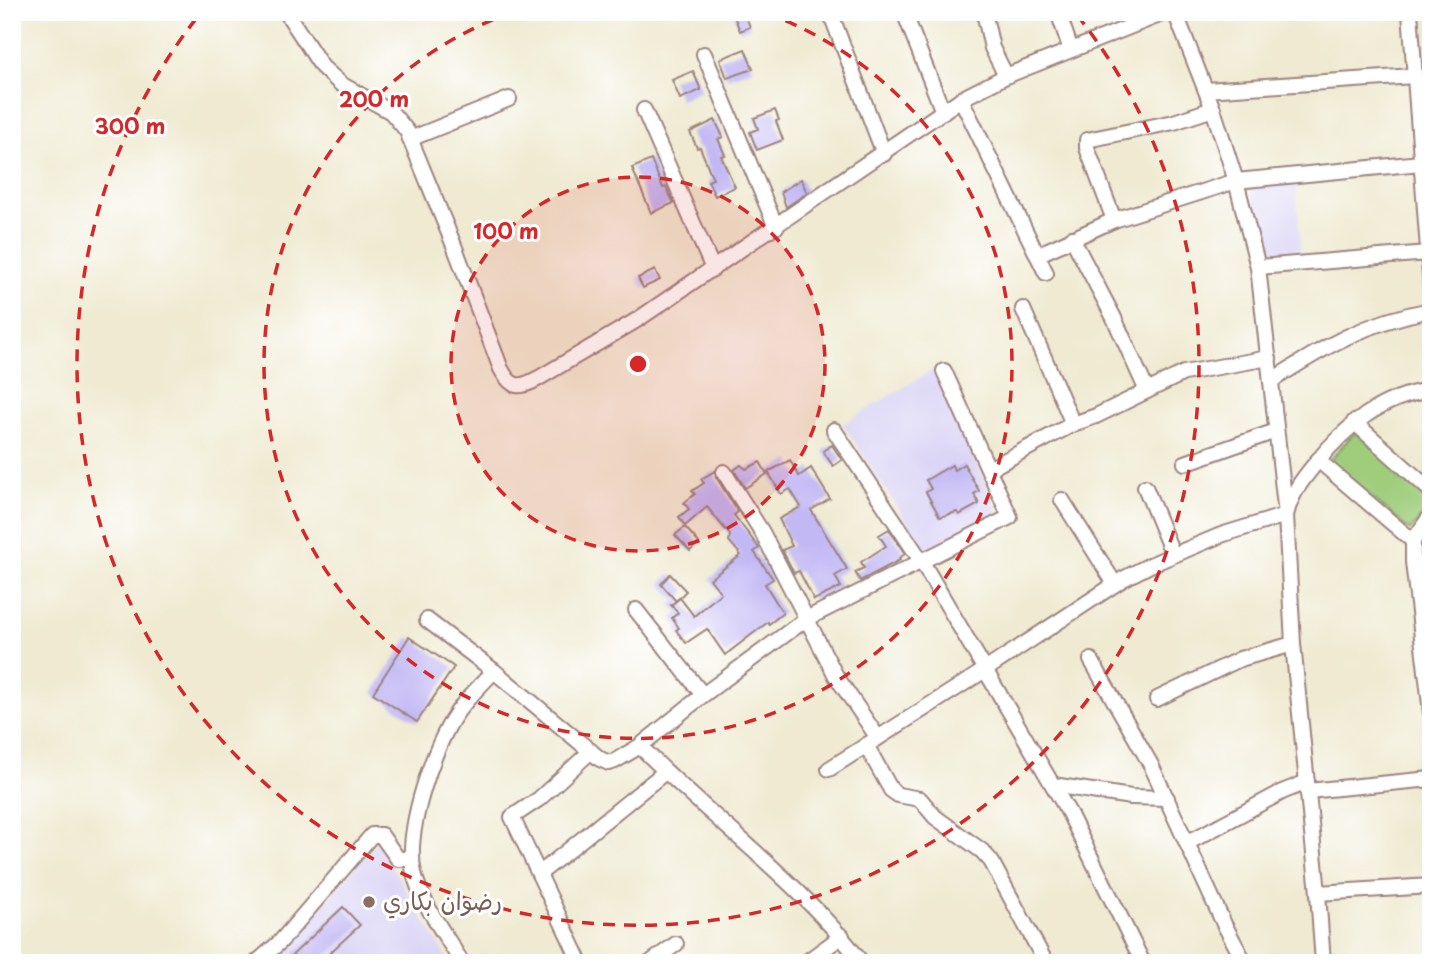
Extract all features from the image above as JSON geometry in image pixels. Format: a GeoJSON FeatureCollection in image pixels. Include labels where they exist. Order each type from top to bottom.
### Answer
{"type":"FeatureCollection","features":[{"type":"Feature","properties":{"kind":"street"},"geometry":{"type":"LineString","coordinates":[[286,12],[322,67],[341,83],[391,112],[400,122],[410,139],[455,247],[500,369],[508,381],[516,386],[526,385],[539,378],[637,320],[961,99],[1006,76],[1160,14]]}},
{"type":"Feature","properties":{"kind":"street"},"geometry":{"type":"LineString","coordinates":[[831,12],[884,154]]}},
{"type":"Feature","properties":{"kind":"street"},"geometry":{"type":"LineString","coordinates":[[904,12],[943,112]]}},
{"type":"Feature","properties":{"kind":"street"},"geometry":{"type":"LineString","coordinates":[[984,12],[992,48],[1006,76]]}},
{"type":"Feature","properties":{"kind":"street"},"geometry":{"type":"LineString","coordinates":[[1058,12],[1071,50]]}},
{"type":"Feature","properties":{"kind":"street"},"geometry":{"type":"LineString","coordinates":[[1175,12],[1213,109],[1236,181],[1258,267],[1286,515],[1293,644],[1323,963]]}},
{"type":"Feature","properties":{"kind":"street"},"geometry":{"type":"LineString","coordinates":[[1409,12],[1431,289]]}},
{"type":"Feature","properties":{"kind":"street"},"geometry":{"type":"LineString","coordinates":[[704,54],[776,227]]}},
{"type":"Feature","properties":{"kind":"street"},"geometry":{"type":"LineString","coordinates":[[1206,90],[1415,76]]}},
{"type":"Feature","properties":{"kind":"street"},"geometry":{"type":"LineString","coordinates":[[410,139],[509,99]]}},
{"type":"Feature","properties":{"kind":"street"},"geometry":{"type":"LineString","coordinates":[[961,99],[1046,273]]}},
{"type":"Feature","properties":{"kind":"street"},"geometry":{"type":"LineString","coordinates":[[1114,220],[1087,148],[1087,140],[1163,124],[1213,109]]}},
{"type":"Feature","properties":{"kind":"street"},"geometry":{"type":"LineString","coordinates":[[644,110],[713,269]]}},
{"type":"Feature","properties":{"kind":"street"},"geometry":{"type":"LineString","coordinates":[[1037,255],[1114,220],[1236,181],[1421,163]]}},
{"type":"Feature","properties":{"kind":"street"},"geometry":{"type":"LineString","coordinates":[[1072,238],[1114,318],[1147,391]]}},
{"type":"Feature","properties":{"kind":"street"},"geometry":{"type":"LineString","coordinates":[[1258,267],[1428,253]]}},
{"type":"Feature","properties":{"kind":"street"},"geometry":{"type":"LineString","coordinates":[[1023,309],[1073,424]]}},
{"type":"Feature","properties":{"kind":"street"},"geometry":{"type":"LineString","coordinates":[[1270,382],[1322,349],[1363,328],[1392,318],[1431,310]]}},
{"type":"Feature","properties":{"kind":"street"},"geometry":{"type":"LineString","coordinates":[[989,469],[1073,424],[1096,416],[1184,373],[1269,358]]}},
{"type":"Feature","properties":{"kind":"street"},"geometry":{"type":"LineString","coordinates":[[427,620],[494,671],[604,762],[609,763],[640,746],[703,695],[806,619],[1010,517],[943,371]]}},
{"type":"Feature","properties":{"kind":"street"},"geometry":{"type":"LineString","coordinates":[[1286,515],[1293,494],[1318,460],[1354,422],[1390,402],[1431,390]]}},
{"type":"Feature","properties":{"kind":"street"},"geometry":{"type":"LineString","coordinates":[[1354,422],[1431,491]]}},
{"type":"Feature","properties":{"kind":"street"},"geometry":{"type":"LineString","coordinates":[[834,430],[922,562],[1053,785],[1143,963]]}},
{"type":"Feature","properties":{"kind":"street"},"geometry":{"type":"LineString","coordinates":[[1185,463],[1276,431]]}},
{"type":"Feature","properties":{"kind":"street"},"geometry":{"type":"LineString","coordinates":[[1318,460],[1413,541]]}},
{"type":"Feature","properties":{"kind":"street"},"geometry":{"type":"LineString","coordinates":[[724,472],[762,532],[835,676],[872,742],[891,790],[898,795],[920,799],[935,817],[982,851],[991,861],[1046,963]]}},
{"type":"Feature","properties":{"kind":"street"},"geometry":{"type":"LineString","coordinates":[[1145,487],[1173,555]]}},
{"type":"Feature","properties":{"kind":"street"},"geometry":{"type":"LineString","coordinates":[[1062,500],[1115,584]]}},
{"type":"Feature","properties":{"kind":"street"},"geometry":{"type":"LineString","coordinates":[[829,769],[1115,584],[1173,555],[1286,515]]}},
{"type":"Feature","properties":{"kind":"street"},"geometry":{"type":"LineString","coordinates":[[1431,515],[1413,541],[1413,562],[1431,713]]}},
{"type":"Feature","properties":{"kind":"street"},"geometry":{"type":"LineString","coordinates":[[636,610],[703,695]]}},
{"type":"Feature","properties":{"kind":"street"},"geometry":{"type":"LineString","coordinates":[[1157,699],[1218,668],[1266,650],[1293,644]]}},
{"type":"Feature","properties":{"kind":"street"},"geometry":{"type":"LineString","coordinates":[[1091,660],[1167,798],[1224,924],[1245,963]]}},
{"type":"Feature","properties":{"kind":"street"},"geometry":{"type":"LineString","coordinates":[[462,963],[421,891],[412,859],[418,813],[432,761],[442,737],[458,711],[494,671]]}},
{"type":"Feature","properties":{"kind":"street"},"geometry":{"type":"LineString","coordinates":[[640,746],[665,772],[787,881],[842,936],[862,963]]}},
{"type":"Feature","properties":{"kind":"street"},"geometry":{"type":"LineString","coordinates":[[581,963],[512,817],[539,799],[591,751]]}},
{"type":"Feature","properties":{"kind":"street"},"geometry":{"type":"LineString","coordinates":[[539,874],[665,772]]}},
{"type":"Feature","properties":{"kind":"street"},"geometry":{"type":"LineString","coordinates":[[1187,843],[1282,792],[1308,787],[1431,779]]}},
{"type":"Feature","properties":{"kind":"street"},"geometry":{"type":"LineString","coordinates":[[1053,785],[1131,797],[1167,798]]}},
{"type":"Feature","properties":{"kind":"street"},"geometry":{"type":"LineString","coordinates":[[256,963],[279,943],[372,835],[381,835],[398,859],[412,859]]}},
{"type":"Feature","properties":{"kind":"street"},"geometry":{"type":"LineString","coordinates":[[1318,893],[1431,886]]}},
{"type":"Feature","properties":{"kind":"street"},"geometry":{"type":"LineString","coordinates":[[805,963],[842,936]]}},
{"type":"Feature","properties":{"kind":"street"},"geometry":{"type":"LineString","coordinates":[[650,963],[676,944]]}},
{"type":"Feature","properties":{"kind":"shaded area"},"geometry":{"type":"Polygon","coordinates":[[[1296,181],[1301,255],[1264,260],[1250,187],[1296,181]]]}},
{"type":"Feature","properties":{"kind":"shaded area"},"geometry":{"type":"Polygon","coordinates":[[[934,369],[999,513],[925,550],[843,424],[934,369]]]}},
{"type":"Feature","properties":{"kind":"shaded area","name":"رضوان بكاري"},"geometry":{"type":"Polygon","coordinates":[[[377,842],[450,963],[273,963],[377,842]]]}},
{"type":"Feature","properties":{"kind":"green space"},"geometry":{"type":"Polygon","coordinates":[[[1355,431],[1431,496],[1431,507],[1410,531],[1329,461],[1355,431]]]}},
{"type":"Feature","properties":{"kind":"green space"},"geometry":{"type":"Polygon","coordinates":[[[1431,524],[1431,674],[1417,543],[1431,524]]]}},
{"type":"Feature","properties":{"kind":"building"},"geometry":{"type":"Polygon","coordinates":[[[744,12],[750,27],[740,31],[734,16],[744,12]]]}},
{"type":"Feature","properties":{"kind":"building"},"geometry":{"type":"Polygon","coordinates":[[[745,49],[753,69],[727,78],[720,59],[745,49]]]}},
{"type":"Feature","properties":{"kind":"building"},"geometry":{"type":"Polygon","coordinates":[[[693,71],[701,90],[680,99],[672,80],[693,71]]]}},
{"type":"Feature","properties":{"kind":"building"},"geometry":{"type":"Polygon","coordinates":[[[775,110],[783,140],[757,150],[750,132],[758,129],[754,118],[775,110]]]}},
{"type":"Feature","properties":{"kind":"building"},"geometry":{"type":"Polygon","coordinates":[[[715,120],[723,137],[718,139],[725,155],[721,156],[735,187],[715,196],[708,181],[713,179],[700,147],[697,148],[690,132],[715,120]]]}},
{"type":"Feature","properties":{"kind":"building"},"geometry":{"type":"Polygon","coordinates":[[[651,160],[663,188],[666,187],[674,203],[651,213],[632,168],[651,160]]]}},
{"type":"Feature","properties":{"kind":"building"},"geometry":{"type":"Polygon","coordinates":[[[801,179],[807,193],[786,207],[781,192],[801,179]]]}},
{"type":"Feature","properties":{"kind":"building"},"geometry":{"type":"Polygon","coordinates":[[[655,270],[660,280],[643,288],[638,278],[655,270]]]}},
{"type":"Feature","properties":{"kind":"building"},"geometry":{"type":"Polygon","coordinates":[[[832,445],[842,460],[833,466],[823,451],[832,445]]]}},
{"type":"Feature","properties":{"kind":"building"},"geometry":{"type":"Polygon","coordinates":[[[790,460],[799,476],[811,468],[830,499],[811,510],[847,569],[835,576],[841,587],[814,600],[799,571],[794,573],[782,550],[792,546],[779,519],[801,507],[790,489],[781,494],[768,472],[790,460]]]}},
{"type":"Feature","properties":{"kind":"building"},"geometry":{"type":"Polygon","coordinates":[[[760,462],[767,474],[745,488],[734,470],[741,465],[746,469],[760,462]]]}},
{"type":"Feature","properties":{"kind":"building"},"geometry":{"type":"Polygon","coordinates":[[[964,464],[979,491],[974,494],[979,504],[959,515],[957,512],[940,517],[926,492],[931,489],[926,480],[952,465],[954,470],[964,464]]]}},
{"type":"Feature","properties":{"kind":"building"},"geometry":{"type":"Polygon","coordinates":[[[715,471],[738,512],[734,515],[759,548],[754,552],[773,579],[765,584],[783,613],[725,655],[707,629],[686,643],[676,630],[679,628],[672,618],[678,613],[671,605],[680,598],[694,616],[721,593],[710,579],[741,555],[729,541],[730,535],[707,507],[685,526],[679,517],[689,509],[684,503],[695,494],[692,491],[704,483],[701,479],[715,471]]]}},
{"type":"Feature","properties":{"kind":"building"},"geometry":{"type":"Polygon","coordinates":[[[685,527],[699,543],[690,551],[675,535],[685,527]]]}},
{"type":"Feature","properties":{"kind":"building"},"geometry":{"type":"Polygon","coordinates":[[[889,529],[905,554],[900,560],[860,581],[855,572],[864,568],[861,562],[886,546],[879,535],[889,529]]]}},
{"type":"Feature","properties":{"kind":"building"},"geometry":{"type":"Polygon","coordinates":[[[670,574],[686,591],[676,601],[661,584],[670,574]]]}},
{"type":"Feature","properties":{"kind":"building"},"geometry":{"type":"Polygon","coordinates":[[[409,637],[454,667],[417,722],[373,693],[409,637]]]}},
{"type":"Feature","properties":{"kind":"building"},"geometry":{"type":"Polygon","coordinates":[[[343,907],[360,925],[321,961],[284,963],[343,907]]]}},
{"type":"Feature","properties":{"kind":"place","name":"رضوان بكاري"},"geometry":{"type":"Point","coordinates":[369,902]}}]}
